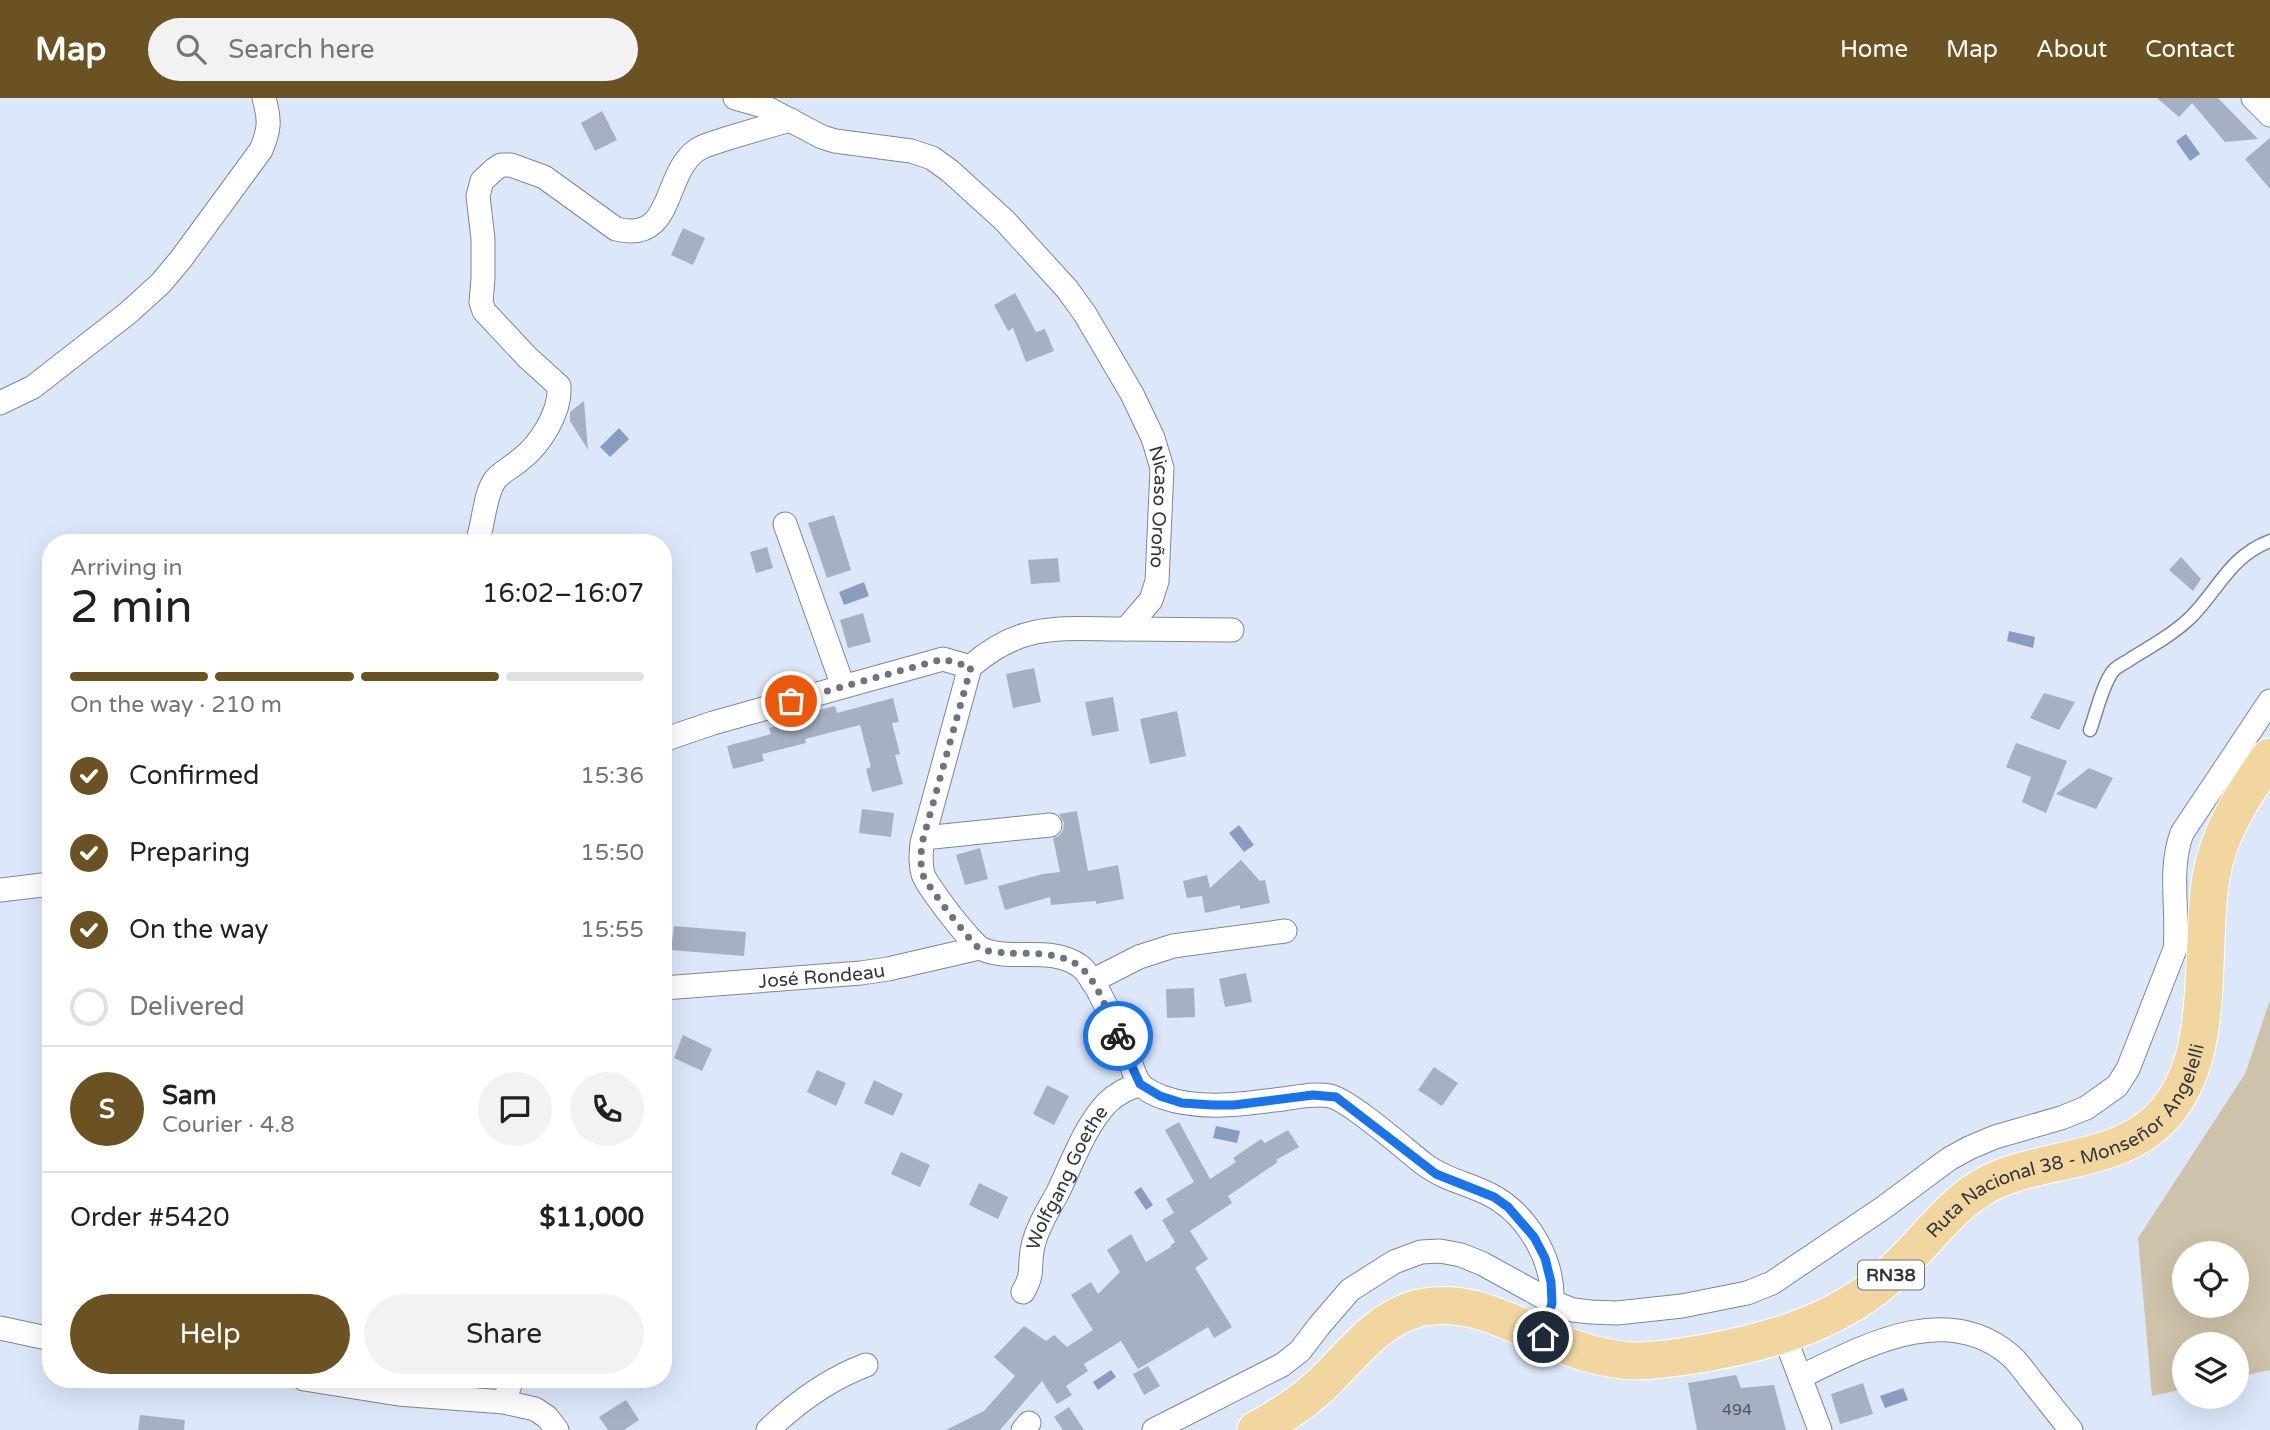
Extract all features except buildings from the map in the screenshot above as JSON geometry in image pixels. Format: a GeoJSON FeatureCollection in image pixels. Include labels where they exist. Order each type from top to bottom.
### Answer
{"type":"FeatureCollection","features":[{"type":"Feature","properties":{"kind":"main road","name":"Ruta Nacional 38 - Monseñor Angelelli"},"geometry":{"type":"LineString","coordinates":[[1256,1430],[1309,1396],[1382,1325],[1400,1315],[1430,1306],[1466,1306],[1500,1316],[1547,1320],[1598,1356],[1639,1361],[1714,1352],[1784,1335],[1832,1316],[1873,1289],[1898,1269],[1947,1214],[1981,1188],[2022,1171],[2087,1156],[2125,1143],[2157,1122],[2170,1108],[2187,1078],[2197,1040],[2207,907],[2218,850],[2242,797],[2270,757]]}},
{"type":"Feature","properties":{"kind":"street"},"geometry":{"type":"LineString","coordinates":[[0,403],[33,387],[128,313],[161,283],[181,260],[261,150],[268,132],[269,116],[264,98]]}},
{"type":"Feature","properties":{"kind":"street","name":"Nicaso Oroño"},"geometry":{"type":"LineString","coordinates":[[735,98],[762,106],[835,141],[911,151],[932,158],[1004,220],[1067,289],[1086,314],[1132,394],[1153,438],[1162,468],[1157,581],[1152,600],[1126,629]]}},
{"type":"Feature","properties":{"kind":"street"},"geometry":{"type":"LineString","coordinates":[[2253,98],[2270,115]]}},
{"type":"Feature","properties":{"kind":"street"},"geometry":{"type":"LineString","coordinates":[[481,534],[490,488],[495,479],[523,458],[536,444],[559,404],[559,386],[527,357],[484,311],[481,302],[483,239],[478,196],[482,181],[501,165],[525,169],[544,177],[616,229],[628,232],[647,227],[657,220],[666,205],[675,178],[687,158],[700,148],[791,120]]}},
{"type":"Feature","properties":{"kind":"street"},"geometry":{"type":"LineString","coordinates":[[785,524],[843,686]]}},
{"type":"Feature","properties":{"kind":"street"},"geometry":{"type":"LineString","coordinates":[[1232,630],[1058,629],[1020,635],[986,653],[971,667],[924,838],[920,859],[923,876],[931,890],[979,948],[994,952],[1064,958],[1081,967],[1092,981],[1140,1084],[1160,1096],[1182,1103],[1213,1105],[1313,1095],[1336,1097],[1436,1174],[1494,1197],[1508,1207],[1534,1237],[1545,1258],[1551,1282],[1547,1320]]}},
{"type":"Feature","properties":{"kind":"street"},"geometry":{"type":"LineString","coordinates":[[672,737],[943,659],[971,667]]}},
{"type":"Feature","properties":{"kind":"street"},"geometry":{"type":"LineString","coordinates":[[1547,1320],[1573,1310],[1617,1313],[1682,1306],[1747,1293],[1772,1283],[1883,1208],[1949,1159],[1995,1137],[2086,1108],[2117,1086],[2128,1069],[2175,949],[2177,932],[2174,865],[2182,834],[2270,701]]}},
{"type":"Feature","properties":{"kind":"street"},"geometry":{"type":"LineString","coordinates":[[924,838],[1050,825]]}},
{"type":"Feature","properties":{"kind":"street"},"geometry":{"type":"LineString","coordinates":[[0,890],[42,885]]}},
{"type":"Feature","properties":{"kind":"street"},"geometry":{"type":"LineString","coordinates":[[1092,981],[1139,957],[1173,946],[1285,931]]}},
{"type":"Feature","properties":{"kind":"street","name":"José Rondeau"},"geometry":{"type":"LineString","coordinates":[[672,987],[861,973],[979,948]]}},
{"type":"Feature","properties":{"kind":"street","name":"Wolfgang Goethe"},"geometry":{"type":"LineString","coordinates":[[1023,1292],[1030,1281],[1032,1247],[1040,1227],[1093,1121],[1119,1092],[1140,1084]]}},
{"type":"Feature","properties":{"kind":"street"},"geometry":{"type":"LineString","coordinates":[[1161,1428],[1282,1365],[1300,1351],[1350,1290],[1394,1262],[1421,1252],[1440,1251],[1461,1255],[1483,1264],[1547,1320]]}},
{"type":"Feature","properties":{"kind":"street"},"geometry":{"type":"LineString","coordinates":[[0,1328],[42,1337]]}},
{"type":"Feature","properties":{"kind":"street"},"geometry":{"type":"LineString","coordinates":[[1800,1377],[1873,1343],[1916,1331],[1956,1331],[1995,1343],[2013,1357],[2071,1430]]}},
{"type":"Feature","properties":{"kind":"street"},"geometry":{"type":"LineString","coordinates":[[1784,1335],[1820,1430]]}},
{"type":"Feature","properties":{"kind":"street"},"geometry":{"type":"LineString","coordinates":[[768,1430],[811,1393],[866,1365]]}},
{"type":"Feature","properties":{"kind":"street"},"geometry":{"type":"LineString","coordinates":[[360,1388],[398,1394],[504,1402],[535,1409],[547,1417],[557,1430]]}},
{"type":"Feature","properties":{"kind":"street"},"geometry":{"type":"LineString","coordinates":[[504,1402],[509,1388]]}},
{"type":"Feature","properties":{"kind":"lane"},"geometry":{"type":"LineString","coordinates":[[2090,730],[2107,681],[2114,670],[2188,619],[2208,598],[2238,558],[2253,547],[2270,541]]}},
{"type":"Feature","properties":{"kind":"shaded area"},"geometry":{"type":"Polygon","coordinates":[[[2270,1000],[2270,1370],[2249,1374],[2249,1332],[2172,1332],[2172,1392],[2152,1396],[2138,1238],[2245,1074],[2270,1000]]]}},
{"type":"Feature","properties":{"kind":"water"},"geometry":{"type":"Polygon","coordinates":[[[2186,134],[2200,154],[2190,161],[2176,141],[2186,134]]]}},
{"type":"Feature","properties":{"kind":"water"},"geometry":{"type":"Polygon","coordinates":[[[619,428],[629,439],[610,457],[600,447],[619,428]]]}},
{"type":"Feature","properties":{"kind":"water"},"geometry":{"type":"Polygon","coordinates":[[[864,582],[869,596],[844,605],[839,592],[864,582]]]}},
{"type":"Feature","properties":{"kind":"water"},"geometry":{"type":"Polygon","coordinates":[[[2009,631],[2035,637],[2033,648],[2007,641],[2009,631]]]}},
{"type":"Feature","properties":{"kind":"water"},"geometry":{"type":"Polygon","coordinates":[[[1239,825],[1254,845],[1244,852],[1229,833],[1239,825]]]}},
{"type":"Feature","properties":{"kind":"water"},"geometry":{"type":"Polygon","coordinates":[[[1216,1126],[1240,1131],[1237,1143],[1213,1138],[1216,1126]]]}},
{"type":"Feature","properties":{"kind":"water"},"geometry":{"type":"Polygon","coordinates":[[[1141,1187],[1153,1205],[1146,1210],[1134,1192],[1141,1187]]]}},
{"type":"Feature","properties":{"kind":"water"},"geometry":{"type":"Polygon","coordinates":[[[1111,1370],[1116,1377],[1098,1390],[1093,1382],[1111,1370]]]}},
{"type":"Feature","properties":{"kind":"water"},"geometry":{"type":"Polygon","coordinates":[[[1903,1388],[1908,1400],[1885,1408],[1880,1396],[1903,1388]]]}},
{"type":"Feature","properties":{"kind":"way so far"},"geometry":{"type":"LineString","coordinates":[[791,701],[943,659],[971,667],[922,843],[920,859],[923,876],[931,890],[979,948],[994,952],[1050,955],[1064,958],[1081,967],[1092,981],[1118,1036]]}},
{"type":"Feature","properties":{"kind":"route"},"geometry":{"type":"LineString","coordinates":[[1118,1036],[1140,1084],[1160,1096],[1182,1103],[1213,1105],[1313,1095],[1336,1097],[1436,1174],[1494,1197],[1520,1218],[1545,1258],[1551,1282],[1552,1303],[1543,1337]]}}]}
